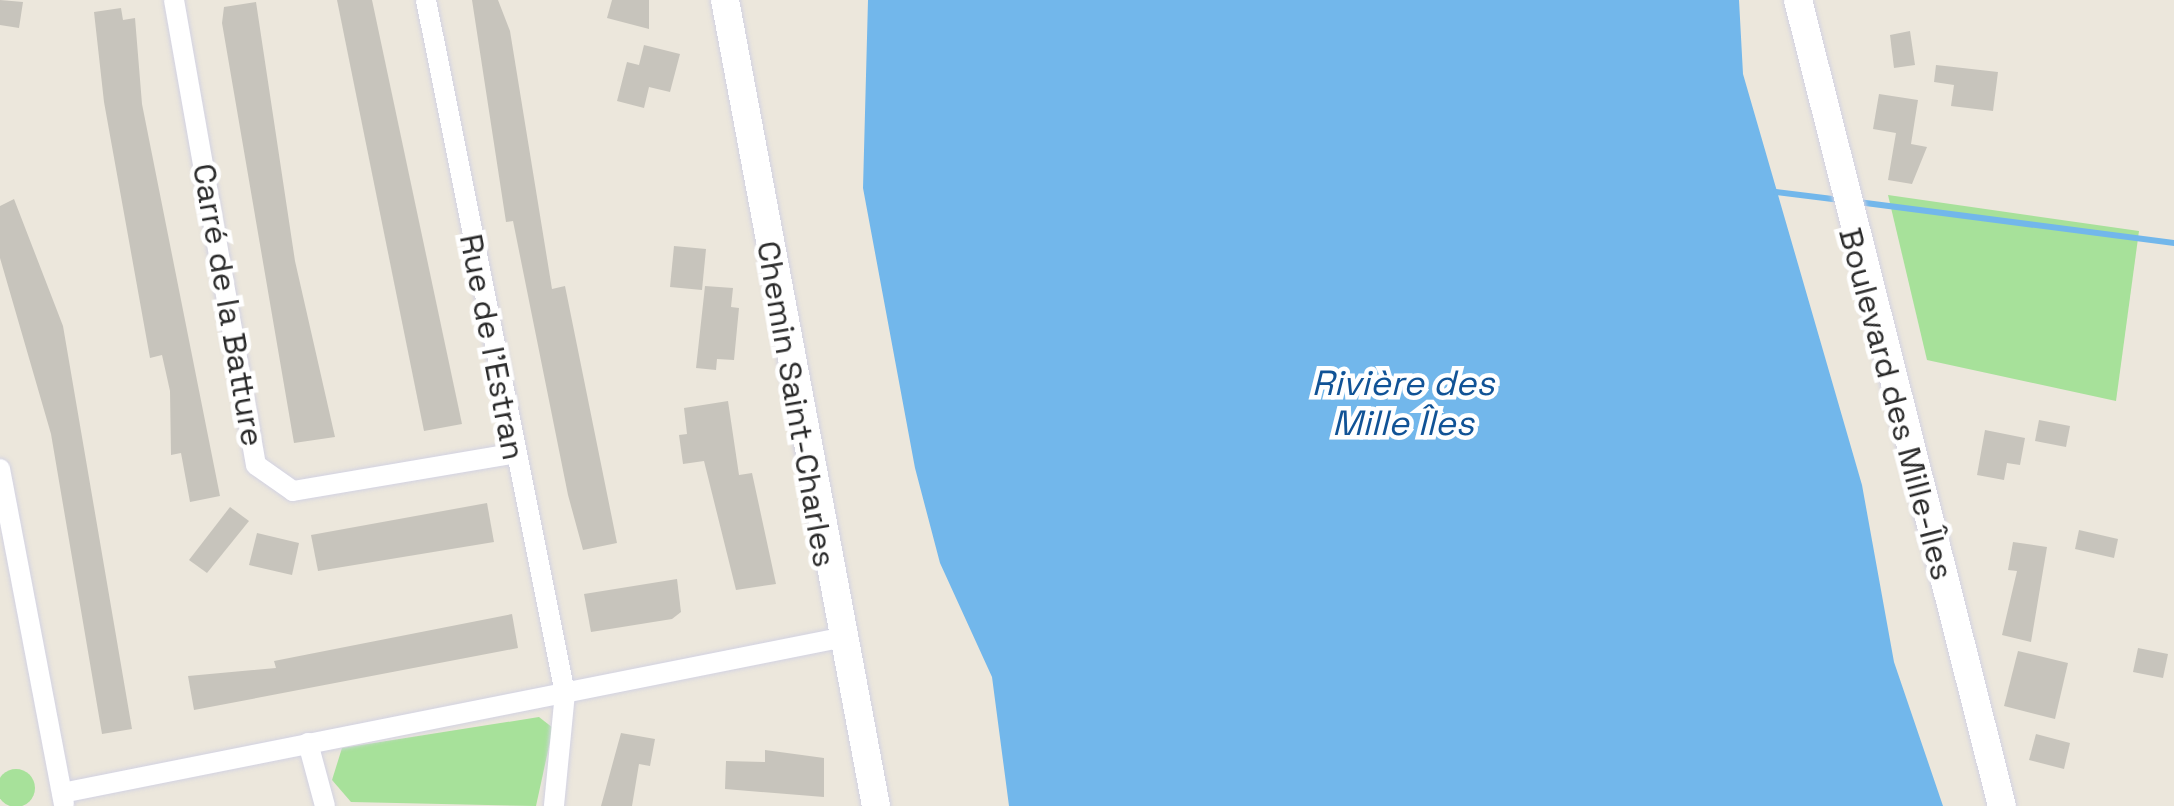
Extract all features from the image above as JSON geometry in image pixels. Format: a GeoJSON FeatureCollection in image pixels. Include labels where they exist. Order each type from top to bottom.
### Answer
{"type":"FeatureCollection","features":[{"type":"Feature","properties":{"kind":"street","name":"Carré de la Batture"},"geometry":{"type":"LineString","coordinates":[[174,0],[256,465],[294,491],[512,454]]}},
{"type":"Feature","properties":{"kind":"street","name":"Rue de l'Estran"},"geometry":{"type":"LineString","coordinates":[[426,0],[512,454],[565,693],[554,806]]}},
{"type":"Feature","properties":{"kind":"street","name":"Chemin Saint-Charles"},"geometry":{"type":"LineString","coordinates":[[724,0],[840,638],[876,806]]}},
{"type":"Feature","properties":{"kind":"street","name":"Boulevard des Mille-Îles"},"geometry":{"type":"LineString","coordinates":[[1798,0],[2002,806]]}},
{"type":"Feature","properties":{"kind":"street"},"geometry":{"type":"LineString","coordinates":[[0,469],[63,799],[308,743],[840,638]]}},
{"type":"Feature","properties":{"kind":"street"},"geometry":{"type":"LineString","coordinates":[[308,743],[325,806]]}},
{"type":"Feature","properties":{"kind":"green space"},"geometry":{"type":"Polygon","coordinates":[[[1888,195],[2139,231],[2116,401],[1927,360],[1888,195]]]}},
{"type":"Feature","properties":{"kind":"green space"},"geometry":{"type":"Polygon","coordinates":[[[539,717],[553,728],[536,806],[351,802],[332,780],[342,748],[539,717]]]}},
{"type":"Feature","properties":{"kind":"green space"},"geometry":{"type":"Polygon","coordinates":[[[16,769],[30,774],[35,788],[30,802],[16,807],[2,802],[-3,788],[2,774],[16,769]]]}},
{"type":"Feature","properties":{"kind":"water","name":"Rivière des Mille Îles"},"geometry":{"type":"Polygon","coordinates":[[[868,0],[1739,0],[1743,74],[1862,485],[1894,662],[1943,806],[1009,806],[992,677],[940,563],[915,468],[863,188],[868,0]]]}},
{"type":"Feature","properties":{"kind":"building"},"geometry":{"type":"Polygon","coordinates":[[[0,0],[23,2],[19,28],[0,25],[0,0]]]}},
{"type":"Feature","properties":{"kind":"building"},"geometry":{"type":"Polygon","coordinates":[[[337,0],[372,0],[462,424],[424,431],[337,0]]]}},
{"type":"Feature","properties":{"kind":"building"},"geometry":{"type":"Polygon","coordinates":[[[472,0],[498,0],[510,31],[552,289],[565,286],[617,543],[583,550],[568,495],[513,221],[506,222],[472,0]]]}},
{"type":"Feature","properties":{"kind":"building"},"geometry":{"type":"Polygon","coordinates":[[[612,0],[649,0],[649,29],[607,18],[612,0]]]}},
{"type":"Feature","properties":{"kind":"building"},"geometry":{"type":"Polygon","coordinates":[[[256,2],[295,261],[335,437],[294,443],[222,23],[224,7],[256,2]]]}},
{"type":"Feature","properties":{"kind":"building"},"geometry":{"type":"Polygon","coordinates":[[[121,8],[123,20],[135,18],[142,104],[220,496],[190,502],[181,453],[171,455],[170,391],[162,355],[150,358],[104,102],[94,12],[121,8]]]}},
{"type":"Feature","properties":{"kind":"building"},"geometry":{"type":"Polygon","coordinates":[[[1910,31],[1915,65],[1894,68],[1890,35],[1910,31]]]}},
{"type":"Feature","properties":{"kind":"building"},"geometry":{"type":"Polygon","coordinates":[[[644,45],[680,54],[670,92],[649,87],[644,108],[617,101],[627,62],[639,65],[644,45]]]}},
{"type":"Feature","properties":{"kind":"building"},"geometry":{"type":"Polygon","coordinates":[[[1936,65],[1998,72],[1993,111],[1951,106],[1954,85],[1934,82],[1936,65]]]}},
{"type":"Feature","properties":{"kind":"building"},"geometry":{"type":"Polygon","coordinates":[[[1879,94],[1918,100],[1911,144],[1927,147],[1912,184],[1888,180],[1896,133],[1873,129],[1879,94]]]}},
{"type":"Feature","properties":{"kind":"building"},"geometry":{"type":"Polygon","coordinates":[[[14,199],[63,326],[132,729],[102,734],[51,434],[0,258],[0,206],[14,199]]]}},
{"type":"Feature","properties":{"kind":"building"},"geometry":{"type":"Polygon","coordinates":[[[674,246],[706,249],[702,290],[670,287],[674,246]]]}},
{"type":"Feature","properties":{"kind":"building"},"geometry":{"type":"Polygon","coordinates":[[[705,286],[733,288],[731,307],[739,308],[734,360],[717,359],[716,370],[696,368],[705,286]]]}},
{"type":"Feature","properties":{"kind":"building"},"geometry":{"type":"Polygon","coordinates":[[[728,401],[739,475],[752,473],[776,584],[736,590],[704,461],[683,464],[679,435],[687,434],[684,408],[728,401]]]}},
{"type":"Feature","properties":{"kind":"building"},"geometry":{"type":"Polygon","coordinates":[[[2039,420],[2070,426],[2066,447],[2035,441],[2039,420]]]}},
{"type":"Feature","properties":{"kind":"building"},"geometry":{"type":"Polygon","coordinates":[[[1985,430],[2025,438],[2020,465],[2007,463],[2004,480],[1977,475],[1985,430]]]}},
{"type":"Feature","properties":{"kind":"building"},"geometry":{"type":"Polygon","coordinates":[[[487,503],[494,542],[318,571],[311,535],[487,503]]]}},
{"type":"Feature","properties":{"kind":"building"},"geometry":{"type":"Polygon","coordinates":[[[230,507],[249,521],[207,573],[189,560],[230,507]]]}},
{"type":"Feature","properties":{"kind":"building"},"geometry":{"type":"Polygon","coordinates":[[[2079,530],[2118,539],[2114,558],[2075,549],[2079,530]]]}},
{"type":"Feature","properties":{"kind":"building"},"geometry":{"type":"Polygon","coordinates":[[[257,533],[299,543],[292,575],[249,565],[257,533]]]}},
{"type":"Feature","properties":{"kind":"building"},"geometry":{"type":"Polygon","coordinates":[[[2013,542],[2047,547],[2031,642],[2002,635],[2017,571],[2008,570],[2013,542]]]}},
{"type":"Feature","properties":{"kind":"building"},"geometry":{"type":"Polygon","coordinates":[[[677,579],[681,612],[672,619],[591,632],[584,594],[677,579]]]}},
{"type":"Feature","properties":{"kind":"building"},"geometry":{"type":"Polygon","coordinates":[[[512,614],[518,648],[194,710],[188,676],[276,668],[274,661],[512,614]]]}},
{"type":"Feature","properties":{"kind":"building"},"geometry":{"type":"Polygon","coordinates":[[[2138,648],[2168,654],[2163,678],[2133,672],[2138,648]]]}},
{"type":"Feature","properties":{"kind":"building"},"geometry":{"type":"Polygon","coordinates":[[[2018,651],[2068,663],[2055,719],[2004,706],[2018,651]]]}},
{"type":"Feature","properties":{"kind":"building"},"geometry":{"type":"Polygon","coordinates":[[[621,733],[655,739],[650,766],[639,764],[632,806],[601,806],[621,733]]]}},
{"type":"Feature","properties":{"kind":"building"},"geometry":{"type":"Polygon","coordinates":[[[2036,734],[2070,743],[2064,769],[2029,760],[2036,734]]]}},
{"type":"Feature","properties":{"kind":"building"},"geometry":{"type":"Polygon","coordinates":[[[765,750],[824,758],[824,797],[725,789],[726,761],[765,762],[765,750]]]}},
{"type":"Feature","properties":{"kind":"waterway"},"geometry":{"type":"LineString","coordinates":[[1776,192],[1841,200]]}},
{"type":"Feature","properties":{"kind":"waterway"},"geometry":{"type":"LineString","coordinates":[[1858,202],[2174,243]]}}]}
